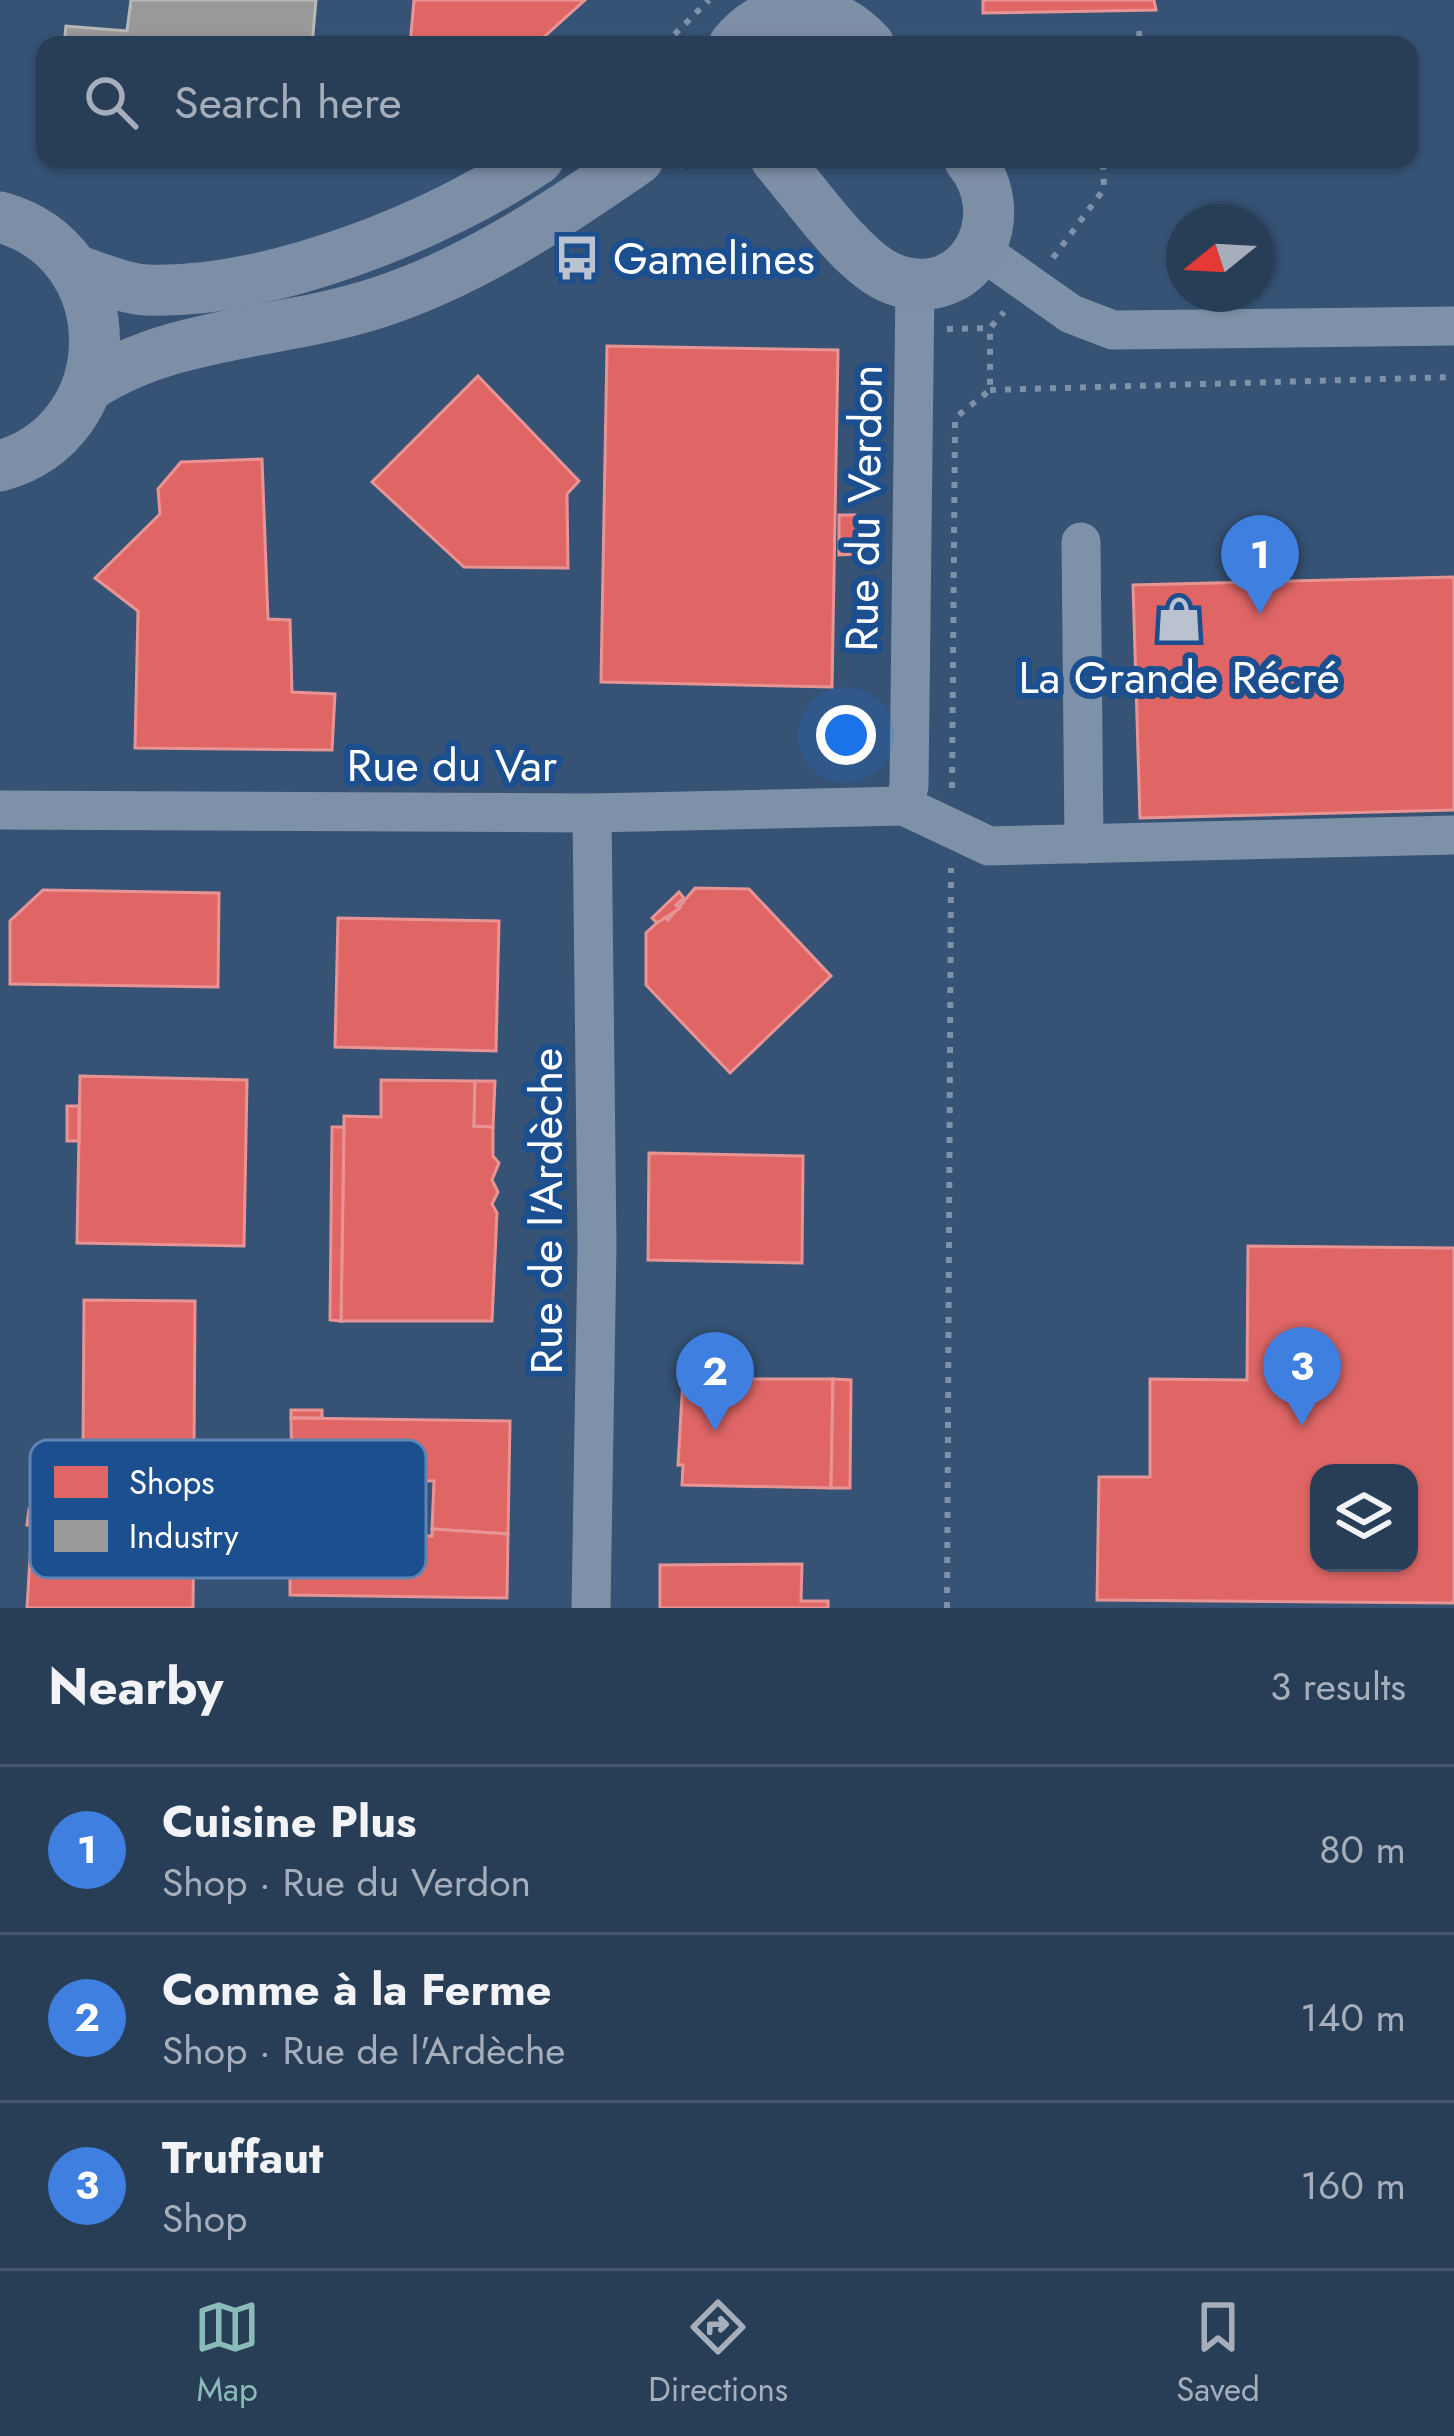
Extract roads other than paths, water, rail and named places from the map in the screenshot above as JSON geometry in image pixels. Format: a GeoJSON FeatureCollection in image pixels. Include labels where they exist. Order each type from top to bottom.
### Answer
{"type":"FeatureCollection","features":[{"type":"Feature","properties":{"kind":"main road"},"geometry":{"type":"LineString","coordinates":[[742,36],[772,4],[827,8],[859,26]]}},
{"type":"Feature","properties":{"kind":"main road"},"geometry":{"type":"LineString","coordinates":[[76,270],[149,290],[205,286],[329,258],[457,205],[522,168]]}},
{"type":"Feature","properties":{"kind":"main road"},"geometry":{"type":"LineString","coordinates":[[89,386],[143,354],[291,326],[380,302],[456,271],[625,168]]}},
{"type":"Feature","properties":{"kind":"main road"},"geometry":{"type":"LineString","coordinates":[[784,168],[863,259],[882,274],[915,284],[950,276],[980,249],[991,215],[976,168]]}},
{"type":"Feature","properties":{"kind":"main road"},"geometry":{"type":"LineString","coordinates":[[0,217],[47,240],[76,270],[95,320],[89,386],[60,432],[5,467]]}},
{"type":"Feature","properties":{"kind":"street"},"geometry":{"type":"LineString","coordinates":[[980,249],[1071,314],[1113,330],[1454,326]]}},
{"type":"Feature","properties":{"kind":"street","name":"Rue du Verdon"},"geometry":{"type":"LineString","coordinates":[[904,806],[909,786],[915,284]]}},
{"type":"Feature","properties":{"kind":"street"},"geometry":{"type":"LineString","coordinates":[[1081,542],[1084,844]]}},
{"type":"Feature","properties":{"kind":"street"},"geometry":{"type":"LineString","coordinates":[[904,806],[989,846],[1454,835]]}},
{"type":"Feature","properties":{"kind":"street","name":"Rue du Var"},"geometry":{"type":"LineString","coordinates":[[0,810],[592,814],[904,806]]}},
{"type":"Feature","properties":{"kind":"street","name":"Rue de l'Ardèche"},"geometry":{"type":"LineString","coordinates":[[591,1608],[597,1246],[592,814]]}},
{"type":"Feature","properties":{"kind":"place","name":"Gamelines"},"geometry":{"type":"Point","coordinates":[577,258]}},
{"type":"Feature","properties":{"kind":"place","name":"Cuisine Plus"},"geometry":{"type":"Point","coordinates":[1260,614]}},
{"type":"Feature","properties":{"kind":"place","name":"La Grande Récré"},"geometry":{"type":"Point","coordinates":[1179,619]}},
{"type":"Feature","properties":{"kind":"place","name":"Truffaut"},"geometry":{"type":"Point","coordinates":[1302,1426]}},
{"type":"Feature","properties":{"kind":"place","name":"Comme à la Ferme"},"geometry":{"type":"Point","coordinates":[715,1431]}}]}
